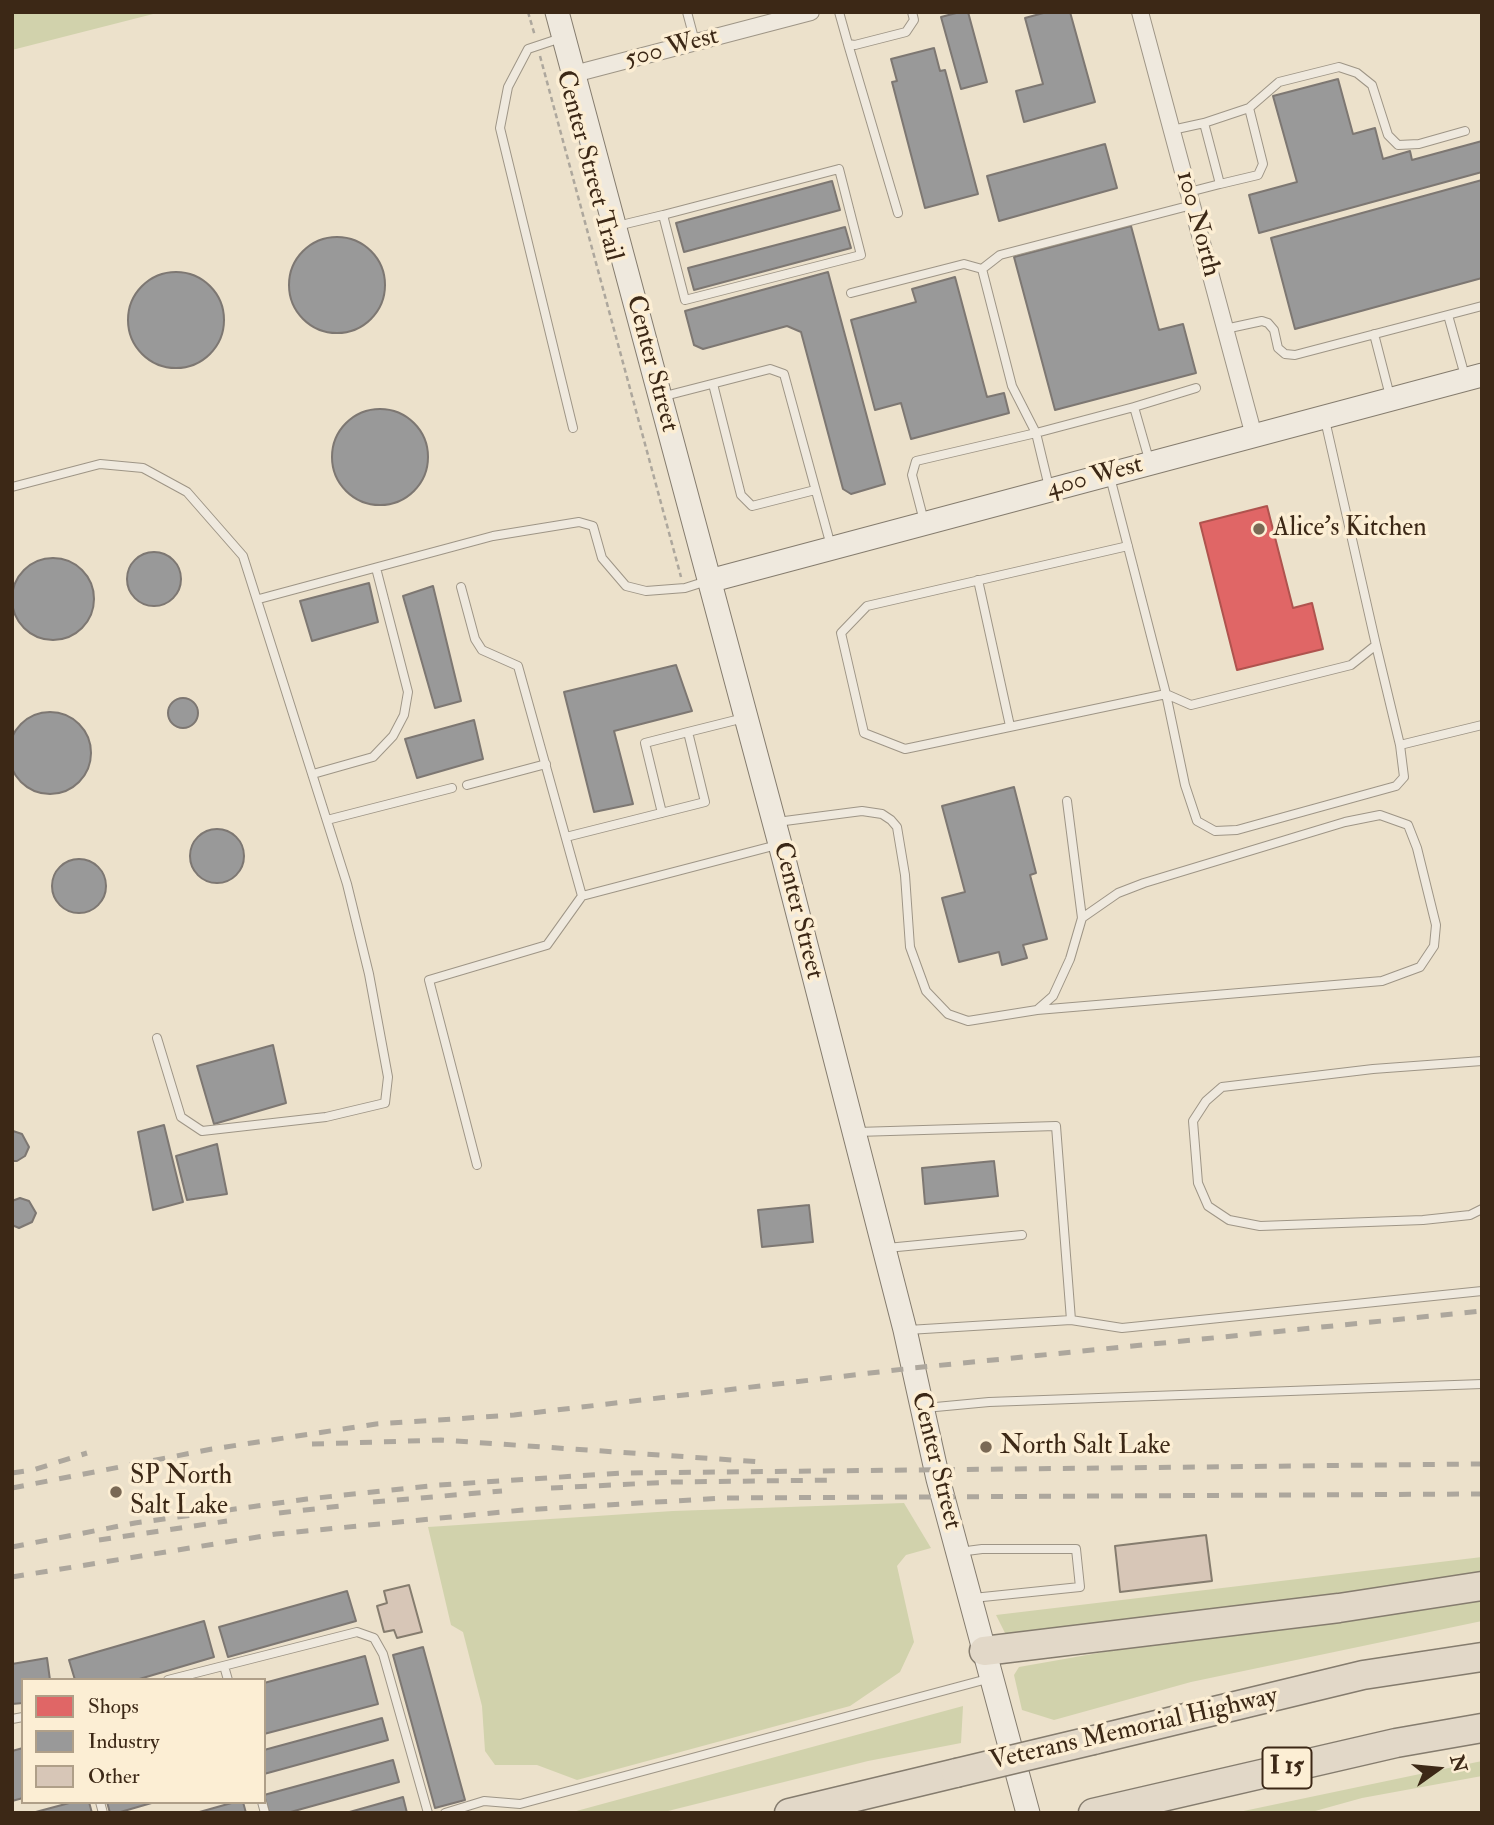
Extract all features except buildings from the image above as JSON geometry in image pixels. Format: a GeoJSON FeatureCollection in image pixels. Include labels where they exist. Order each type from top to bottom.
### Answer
{"type":"FeatureCollection","features":[{"type":"Feature","properties":{"kind":"highway"},"geometry":{"type":"LineString","coordinates":[[988,1664],[1482,1586]]}},
{"type":"Feature","properties":{"kind":"highway","name":"Veterans Memorial Highway"},"geometry":{"type":"LineString","coordinates":[[789,1813],[1363,1675],[1482,1657]]}},
{"type":"Feature","properties":{"kind":"highway","name":"I 15"},"geometry":{"type":"LineString","coordinates":[[1093,1813],[1396,1744],[1482,1728]]}},
{"type":"Feature","properties":{"kind":"main road","name":"Center Street"},"geometry":{"type":"LineString","coordinates":[[557,12],[777,833],[905,1330],[958,1553],[1028,1813]]}},
{"type":"Feature","properties":{"kind":"main road","name":"400 West"},"geometry":{"type":"LineString","coordinates":[[709,581],[1474,377]]}},
{"type":"Feature","properties":{"kind":"street","name":"500 West"},"geometry":{"type":"LineString","coordinates":[[574,74],[811,12]]}},
{"type":"Feature","properties":{"kind":"street","name":"100 North"},"geometry":{"type":"LineString","coordinates":[[1140,12],[1254,436]]}},
{"type":"Feature","properties":{"kind":"lane"},"geometry":{"type":"LineString","coordinates":[[687,12],[695,43]]}},
{"type":"Feature","properties":{"kind":"lane"},"geometry":{"type":"LineString","coordinates":[[839,12],[898,213]]}},
{"type":"Feature","properties":{"kind":"lane"},"geometry":{"type":"LineString","coordinates":[[848,44],[906,32],[915,20],[912,12]]}},
{"type":"Feature","properties":{"kind":"lane"},"geometry":{"type":"LineString","coordinates":[[564,37],[528,49],[508,86],[500,128],[573,428]]}},
{"type":"Feature","properties":{"kind":"lane"},"geometry":{"type":"LineString","coordinates":[[1172,130],[1249,108],[1279,82],[1339,67],[1357,73],[1372,85],[1388,135],[1398,145],[1419,144],[1465,131]]}},
{"type":"Feature","properties":{"kind":"lane"},"geometry":{"type":"LineString","coordinates":[[982,269],[1000,255],[1191,198],[1220,184],[1258,175],[1263,164],[1249,108]]}},
{"type":"Feature","properties":{"kind":"lane"},"geometry":{"type":"LineString","coordinates":[[1204,123],[1220,184]]}},
{"type":"Feature","properties":{"kind":"lane"},"geometry":{"type":"LineString","coordinates":[[614,227],[839,170],[861,255],[685,300],[663,215]]}},
{"type":"Feature","properties":{"kind":"lane"},"geometry":{"type":"LineString","coordinates":[[851,293],[964,264],[982,269]]}},
{"type":"Feature","properties":{"kind":"lane"},"geometry":{"type":"LineString","coordinates":[[982,269],[1012,386],[1036,433],[1050,490]]}},
{"type":"Feature","properties":{"kind":"lane"},"geometry":{"type":"LineString","coordinates":[[1225,329],[1262,321],[1268,323],[1274,330],[1278,348],[1285,354],[1295,355],[1482,306]]}},
{"type":"Feature","properties":{"kind":"lane"},"geometry":{"type":"LineString","coordinates":[[1448,315],[1474,377]]}},
{"type":"Feature","properties":{"kind":"lane"},"geometry":{"type":"LineString","coordinates":[[1374,334],[1391,400]]}},
{"type":"Feature","properties":{"kind":"lane"},"geometry":{"type":"LineString","coordinates":[[660,397],[770,369],[784,374],[831,548]]}},
{"type":"Feature","properties":{"kind":"lane"},"geometry":{"type":"LineString","coordinates":[[713,384],[741,495],[752,506],[815,490]]}},
{"type":"Feature","properties":{"kind":"lane"},"geometry":{"type":"LineString","coordinates":[[925,524],[912,475],[916,461],[1036,433],[1196,388]]}},
{"type":"Feature","properties":{"kind":"lane"},"geometry":{"type":"LineString","coordinates":[[1134,407],[1151,463]]}},
{"type":"Feature","properties":{"kind":"lane"},"geometry":{"type":"LineString","coordinates":[[1109,474],[1166,694],[1185,785],[1197,821],[1215,831],[1237,830],[1396,786],[1404,777],[1324,417]]}},
{"type":"Feature","properties":{"kind":"lane"},"geometry":{"type":"LineString","coordinates":[[12,487],[100,464],[143,468],[187,492],[243,556],[347,884],[369,974],[388,1077],[385,1103],[326,1118],[202,1131],[181,1117],[156,1038]]}},
{"type":"Feature","properties":{"kind":"lane"},"geometry":{"type":"LineString","coordinates":[[259,600],[541,526],[579,522],[593,526],[602,558],[626,586],[646,592],[685,588],[709,581]]}},
{"type":"Feature","properties":{"kind":"lane"},"geometry":{"type":"LineString","coordinates":[[1128,546],[867,606],[841,633],[864,733],[905,748],[1166,694],[1191,705],[1351,665],[1376,645]]}},
{"type":"Feature","properties":{"kind":"lane"},"geometry":{"type":"LineString","coordinates":[[313,775],[373,757],[393,736],[404,715],[408,692],[376,568]]}},
{"type":"Feature","properties":{"kind":"lane"},"geometry":{"type":"LineString","coordinates":[[978,580],[1010,726]]}},
{"type":"Feature","properties":{"kind":"lane"},"geometry":{"type":"LineString","coordinates":[[461,587],[475,639],[482,650],[518,666],[582,896]]}},
{"type":"Feature","properties":{"kind":"lane"},"geometry":{"type":"LineString","coordinates":[[662,813],[645,743],[746,718]]}},
{"type":"Feature","properties":{"kind":"lane"},"geometry":{"type":"LineString","coordinates":[[1399,745],[1482,725]]}},
{"type":"Feature","properties":{"kind":"lane"},"geometry":{"type":"LineString","coordinates":[[566,837],[705,802],[688,733]]}},
{"type":"Feature","properties":{"kind":"lane"},"geometry":{"type":"LineString","coordinates":[[467,785],[546,764]]}},
{"type":"Feature","properties":{"kind":"lane"},"geometry":{"type":"LineString","coordinates":[[327,820],[452,788]]}},
{"type":"Feature","properties":{"kind":"lane"},"geometry":{"type":"LineString","coordinates":[[1037,1010],[1053,996],[1070,959],[1082,918],[1067,801]]}},
{"type":"Feature","properties":{"kind":"lane"},"geometry":{"type":"LineString","coordinates":[[477,1165],[429,980],[547,945],[582,896],[777,833],[862,811],[883,814],[897,827],[905,875],[910,947],[926,991],[948,1014],[968,1021],[1037,1010],[1382,981],[1420,967],[1434,946],[1436,925],[1417,848],[1408,825],[1380,815],[1345,822],[1144,883],[1118,893],[1082,918]]}},
{"type":"Feature","properties":{"kind":"lane"},"geometry":{"type":"LineString","coordinates":[[1482,1061],[1373,1069],[1222,1087],[1206,1101],[1193,1121],[1198,1183],[1208,1206],[1229,1220],[1260,1226],[1423,1220],[1470,1215],[1482,1209]]}},
{"type":"Feature","properties":{"kind":"lane"},"geometry":{"type":"LineString","coordinates":[[854,1132],[1056,1126],[1071,1320]]}},
{"type":"Feature","properties":{"kind":"lane"},"geometry":{"type":"LineString","coordinates":[[884,1248],[1022,1235]]}},
{"type":"Feature","properties":{"kind":"lane"},"geometry":{"type":"LineString","coordinates":[[905,1330],[1071,1320],[1122,1328],[1482,1291]]}},
{"type":"Feature","properties":{"kind":"lane"},"geometry":{"type":"LineString","coordinates":[[922,1408],[989,1402],[1421,1389],[1482,1384]]}},
{"type":"Feature","properties":{"kind":"lane"},"geometry":{"type":"LineString","coordinates":[[958,1553],[982,1549],[1076,1549],[1080,1587],[970,1599]]}},
{"type":"Feature","properties":{"kind":"lane"},"geometry":{"type":"LineString","coordinates":[[176,1678],[357,1632],[374,1638],[383,1654],[428,1813]]}},
{"type":"Feature","properties":{"kind":"lane"},"geometry":{"type":"LineString","coordinates":[[445,1813],[484,1801],[520,1804],[988,1664]]}},
{"type":"Feature","properties":{"kind":"lane"},"geometry":{"type":"LineString","coordinates":[[224,1666],[227,1678]]}},
{"type":"Feature","properties":{"kind":"path","name":"Center Street Trail"},"geometry":{"type":"LineString","coordinates":[[528,12],[679,572]]}},
{"type":"Feature","properties":{"kind":"green space"},"geometry":{"type":"Polygon","coordinates":[[[12,12],[161,12],[12,50],[12,12]]]}},
{"type":"Feature","properties":{"kind":"green space"},"geometry":{"type":"Polygon","coordinates":[[[904,1503],[931,1548],[906,1555],[897,1566],[914,1642],[900,1672],[850,1706],[577,1780],[537,1765],[495,1765],[485,1751],[482,1706],[463,1632],[451,1625],[428,1527],[673,1511],[904,1503]]]}},
{"type":"Feature","properties":{"kind":"green space"},"geometry":{"type":"Polygon","coordinates":[[[1482,1557],[1482,1578],[1012,1638],[1005,1633],[996,1615],[1482,1557]]]}},
{"type":"Feature","properties":{"kind":"green space"},"geometry":{"type":"Polygon","coordinates":[[[1482,1599],[1482,1621],[1191,1682],[1054,1720],[1022,1710],[1014,1675],[1019,1667],[1257,1625],[1482,1599]]]}},
{"type":"Feature","properties":{"kind":"green space"},"geometry":{"type":"Polygon","coordinates":[[[963,1706],[961,1743],[868,1761],[660,1813],[569,1813],[963,1706]]]}},
{"type":"Feature","properties":{"kind":"green space"},"geometry":{"type":"Polygon","coordinates":[[[1482,1761],[1482,1776],[1362,1798],[1308,1813],[1234,1813],[1482,1761]]]}},
{"type":"Feature","properties":{"kind":"railway"},"geometry":{"type":"LineString","coordinates":[[12,1488],[212,1449],[376,1424],[514,1415],[913,1368],[1482,1311]]}},
{"type":"Feature","properties":{"kind":"railway"},"geometry":{"type":"LineString","coordinates":[[312,1444],[441,1440],[762,1462]]}},
{"type":"Feature","properties":{"kind":"railway"},"geometry":{"type":"LineString","coordinates":[[12,1473],[33,1470],[87,1453]]}},
{"type":"Feature","properties":{"kind":"railway"},"geometry":{"type":"LineString","coordinates":[[12,1547],[135,1523],[307,1499],[439,1485],[622,1473],[1482,1464]]}},
{"type":"Feature","properties":{"kind":"railway"},"geometry":{"type":"LineString","coordinates":[[551,1488],[673,1482],[838,1480]]}},
{"type":"Feature","properties":{"kind":"railway"},"geometry":{"type":"LineString","coordinates":[[373,1502],[502,1491]]}},
{"type":"Feature","properties":{"kind":"railway"},"geometry":{"type":"LineString","coordinates":[[12,1577],[276,1534],[523,1510],[724,1498],[1482,1494]]}},
{"type":"Feature","properties":{"kind":"railway"},"geometry":{"type":"LineString","coordinates":[[279,1513],[349,1505]]}},
{"type":"Feature","properties":{"kind":"railway"},"geometry":{"type":"LineString","coordinates":[[99,1540],[227,1521]]}},
{"type":"Feature","properties":{"kind":"place","name":"Alice's Kitchen"},"geometry":{"type":"Point","coordinates":[1259,529]}},
{"type":"Feature","properties":{"kind":"place","name":"North Salt Lake"},"geometry":{"type":"Point","coordinates":[986,1447]}},
{"type":"Feature","properties":{"kind":"place","name":"SP North Salt Lake"},"geometry":{"type":"Point","coordinates":[116,1492]}}]}
